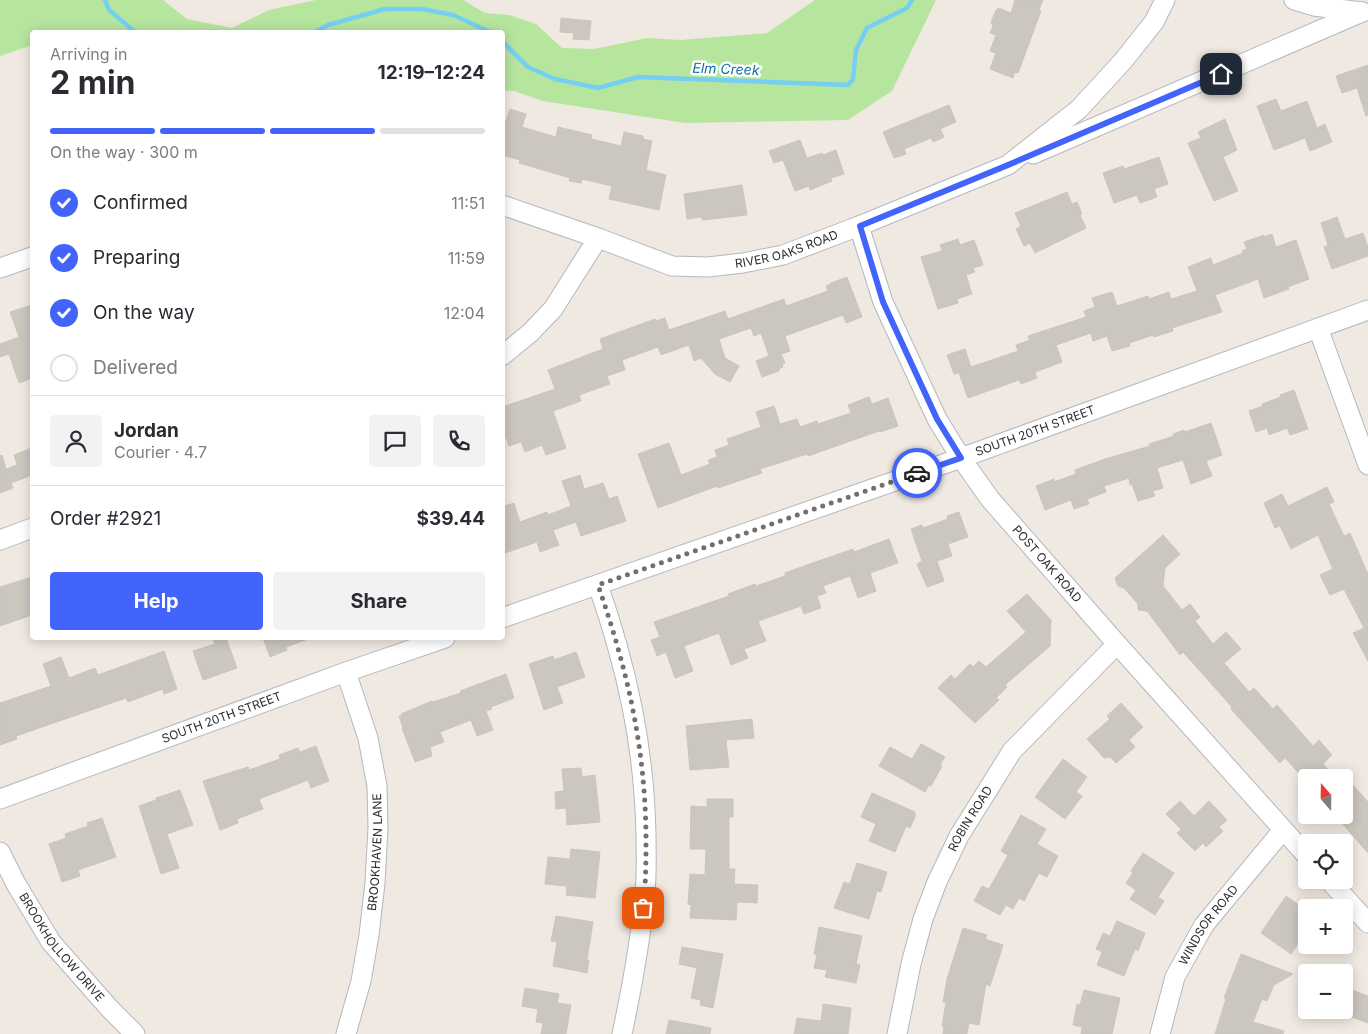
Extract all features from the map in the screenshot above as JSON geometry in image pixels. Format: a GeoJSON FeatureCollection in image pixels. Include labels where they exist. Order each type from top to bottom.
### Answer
{"type":"FeatureCollection","features":[{"type":"Feature","properties":{"kind":"street","name":"RIVER OAKS ROAD"},"geometry":{"type":"LineString","coordinates":[[505,206],[672,266],[708,267],[743,264],[783,255],[860,226],[1008,165],[1079,109],[1123,61],[1154,22],[1166,0]]}},
{"type":"Feature","properties":{"kind":"street"},"geometry":{"type":"LineString","coordinates":[[1294,0],[1314,6],[1365,11]]}},
{"type":"Feature","properties":{"kind":"street"},"geometry":{"type":"LineString","coordinates":[[1008,165],[1365,11]]}},
{"type":"Feature","properties":{"kind":"street","name":"POST OAK ROAD"},"geometry":{"type":"LineString","coordinates":[[860,226],[883,302],[937,419],[961,458],[990,499],[1298,846]]}},
{"type":"Feature","properties":{"kind":"street"},"geometry":{"type":"LineString","coordinates":[[505,354],[530,333],[553,309],[598,238]]}},
{"type":"Feature","properties":{"kind":"street"},"geometry":{"type":"LineString","coordinates":[[0,268],[30,257]]}},
{"type":"Feature","properties":{"kind":"street","name":"SOUTH 20TH STREET"},"geometry":{"type":"LineString","coordinates":[[505,617],[961,458],[1368,310]]}},
{"type":"Feature","properties":{"kind":"street"},"geometry":{"type":"LineString","coordinates":[[1318,328],[1368,464]]}},
{"type":"Feature","properties":{"kind":"street"},"geometry":{"type":"LineString","coordinates":[[0,540],[30,529]]}},
{"type":"Feature","properties":{"kind":"street"},"geometry":{"type":"LineString","coordinates":[[598,585],[620,654],[637,726],[646,811],[645,890],[633,982],[622,1034]]}},
{"type":"Feature","properties":{"kind":"street","name":"SOUTH 20TH STREET"},"geometry":{"type":"LineString","coordinates":[[0,799],[346,672],[439,640]]}},
{"type":"Feature","properties":{"kind":"street","name":"ROBIN ROAD"},"geometry":{"type":"LineString","coordinates":[[897,1034],[910,964],[922,919],[959,836],[1012,751],[1117,644]]}},
{"type":"Feature","properties":{"kind":"street","name":"BROOKHAVEN LANE"},"geometry":{"type":"LineString","coordinates":[[346,672],[368,738],[376,786],[378,828],[375,883],[369,935],[361,981],[346,1034]]}},
{"type":"Feature","properties":{"kind":"street","name":"WINDSOR ROAD"},"geometry":{"type":"LineString","coordinates":[[1160,1034],[1175,977],[1204,925],[1283,830]]}},
{"type":"Feature","properties":{"kind":"street","name":"BROOKHOLLOW DRIVE"},"geometry":{"type":"LineString","coordinates":[[0,852],[16,884],[50,942],[135,1034]]}},
{"type":"Feature","properties":{"kind":"street"},"geometry":{"type":"LineString","coordinates":[[1337,889],[1368,923]]}},
{"type":"Feature","properties":{"kind":"green space"},"geometry":{"type":"Polygon","coordinates":[[[0,0],[163,0],[187,19],[232,28],[269,10],[316,0],[463,0],[485,13],[509,15],[536,24],[562,48],[594,49],[647,38],[681,40],[767,33],[815,0],[936,0],[892,91],[848,120],[685,123],[543,101],[514,91],[505,90],[505,30],[30,30],[30,46],[0,56],[0,0]]]}},
{"type":"Feature","properties":{"kind":"building"},"geometry":{"type":"Polygon","coordinates":[[[1015,0],[1043,0],[1039,10],[1041,11],[1018,73],[1015,72],[1013,78],[990,69],[996,53],[990,51],[996,35],[990,33],[993,26],[991,22],[996,10],[998,8],[1011,13],[1015,0]]]}},
{"type":"Feature","properties":{"kind":"building"},"geometry":{"type":"Polygon","coordinates":[[[561,18],[591,21],[589,40],[573,39],[574,33],[560,32],[561,18]]]}},
{"type":"Feature","properties":{"kind":"building"},"geometry":{"type":"Polygon","coordinates":[[[1368,65],[1368,115],[1366,116],[1357,88],[1342,93],[1336,76],[1368,65]]]}},
{"type":"Feature","properties":{"kind":"building"},"geometry":{"type":"Polygon","coordinates":[[[1276,99],[1281,111],[1307,101],[1317,128],[1325,124],[1332,142],[1310,151],[1305,138],[1274,150],[1257,106],[1276,99]]]}},
{"type":"Feature","properties":{"kind":"building"},"geometry":{"type":"Polygon","coordinates":[[[949,105],[956,122],[940,129],[944,137],[933,142],[931,138],[904,149],[906,154],[894,158],[883,132],[949,105]]]}},
{"type":"Feature","properties":{"kind":"building"},"geometry":{"type":"Polygon","coordinates":[[[510,109],[526,114],[522,127],[556,137],[558,127],[592,135],[591,139],[621,146],[624,132],[643,136],[643,139],[652,141],[646,170],[666,175],[659,210],[609,199],[612,186],[582,179],[581,183],[569,181],[570,178],[519,163],[520,160],[505,156],[505,123],[510,109]]]}},
{"type":"Feature","properties":{"kind":"building"},"geometry":{"type":"Polygon","coordinates":[[[1225,119],[1237,150],[1223,157],[1238,191],[1214,201],[1188,143],[1201,138],[1198,132],[1225,119]]]}},
{"type":"Feature","properties":{"kind":"building"},"geometry":{"type":"Polygon","coordinates":[[[800,140],[807,158],[836,150],[844,174],[831,178],[832,181],[810,190],[809,186],[795,191],[783,160],[774,163],[769,151],[800,140]]]}},
{"type":"Feature","properties":{"kind":"building"},"geometry":{"type":"Polygon","coordinates":[[[1159,157],[1168,184],[1154,189],[1157,197],[1140,203],[1137,195],[1114,203],[1103,173],[1123,166],[1124,169],[1159,157]]]}},
{"type":"Feature","properties":{"kind":"building"},"geometry":{"type":"Polygon","coordinates":[[[742,185],[747,215],[702,220],[702,217],[687,219],[684,194],[742,185]]]}},
{"type":"Feature","properties":{"kind":"building"},"geometry":{"type":"Polygon","coordinates":[[[1067,192],[1072,204],[1077,202],[1086,228],[1035,253],[1030,243],[1024,246],[1016,229],[1021,226],[1015,213],[1067,192]]]}},
{"type":"Feature","properties":{"kind":"building"},"geometry":{"type":"Polygon","coordinates":[[[1337,217],[1345,239],[1363,233],[1368,247],[1368,256],[1332,269],[1324,247],[1328,245],[1321,223],[1337,217]]]}},
{"type":"Feature","properties":{"kind":"building"},"geometry":{"type":"Polygon","coordinates":[[[1272,234],[1276,247],[1296,240],[1309,279],[1264,298],[1258,279],[1215,295],[1222,312],[1172,328],[1173,331],[1129,343],[1130,346],[1112,351],[1107,336],[1093,341],[1091,333],[1056,345],[1062,362],[1035,372],[1037,378],[1021,384],[1019,380],[968,398],[959,373],[954,374],[947,355],[965,349],[971,367],[1018,351],[1016,345],[1030,340],[1028,336],[1086,317],[1084,311],[1095,307],[1092,298],[1112,292],[1117,306],[1148,296],[1149,299],[1169,292],[1171,299],[1197,291],[1188,267],[1211,258],[1213,265],[1243,253],[1242,251],[1247,249],[1244,242],[1272,234]]]}},
{"type":"Feature","properties":{"kind":"building"},"geometry":{"type":"Polygon","coordinates":[[[958,239],[960,245],[974,240],[983,265],[973,268],[975,272],[966,275],[972,294],[957,299],[958,303],[938,309],[921,257],[942,251],[940,245],[958,239]]]}},
{"type":"Feature","properties":{"kind":"building"},"geometry":{"type":"Polygon","coordinates":[[[847,277],[862,317],[846,323],[843,315],[785,336],[790,351],[781,354],[785,363],[782,364],[783,367],[779,371],[762,377],[756,361],[769,356],[761,333],[754,336],[751,328],[719,339],[725,358],[739,366],[730,382],[715,374],[701,358],[694,361],[689,345],[661,355],[658,347],[622,360],[625,370],[607,376],[610,384],[579,395],[581,401],[553,411],[566,448],[546,455],[542,445],[525,452],[521,442],[509,446],[505,435],[505,406],[555,389],[548,370],[603,349],[600,339],[655,319],[656,321],[665,318],[669,330],[725,311],[728,319],[784,299],[786,306],[828,291],[826,286],[847,277]]]}},
{"type":"Feature","properties":{"kind":"building"},"geometry":{"type":"Polygon","coordinates":[[[30,306],[30,379],[19,383],[9,354],[0,357],[0,344],[19,337],[10,312],[30,306]]]}},
{"type":"Feature","properties":{"kind":"building"},"geometry":{"type":"Polygon","coordinates":[[[1294,390],[1308,429],[1290,435],[1287,428],[1269,435],[1267,428],[1256,432],[1249,411],[1294,390]]]}},
{"type":"Feature","properties":{"kind":"building"},"geometry":{"type":"Polygon","coordinates":[[[869,397],[872,404],[888,398],[898,426],[808,456],[807,454],[760,469],[762,473],[718,488],[717,486],[658,508],[638,454],[669,443],[681,475],[710,464],[708,460],[717,457],[715,450],[729,445],[727,439],[761,427],[756,412],[774,406],[780,424],[797,419],[800,427],[817,421],[818,424],[851,413],[848,405],[869,397]]]}},
{"type":"Feature","properties":{"kind":"building"},"geometry":{"type":"Polygon","coordinates":[[[1211,423],[1222,455],[1206,461],[1212,476],[1191,484],[1183,460],[1157,468],[1163,488],[1153,491],[1155,496],[1138,501],[1132,484],[1130,485],[1129,478],[1104,486],[1106,492],[1087,499],[1089,504],[1074,509],[1071,500],[1045,510],[1036,486],[1054,479],[1054,482],[1076,474],[1075,470],[1105,459],[1150,446],[1149,444],[1174,436],[1173,434],[1184,430],[1185,432],[1211,423]]]}},
{"type":"Feature","properties":{"kind":"building"},"geometry":{"type":"Polygon","coordinates":[[[30,449],[30,476],[11,483],[13,488],[0,493],[0,456],[2,455],[6,469],[17,465],[14,455],[30,449]]]}},
{"type":"Feature","properties":{"kind":"building"},"geometry":{"type":"Polygon","coordinates":[[[580,475],[584,489],[603,483],[609,499],[617,496],[626,521],[581,536],[576,522],[553,530],[559,545],[540,552],[537,542],[505,553],[505,506],[514,503],[520,522],[547,512],[548,515],[571,506],[562,481],[580,475]]]}},
{"type":"Feature","properties":{"kind":"building"},"geometry":{"type":"Polygon","coordinates":[[[1327,487],[1334,502],[1329,504],[1344,536],[1350,533],[1368,574],[1368,661],[1353,633],[1364,628],[1344,589],[1330,595],[1320,575],[1333,569],[1318,535],[1291,549],[1280,526],[1275,528],[1264,503],[1282,494],[1288,506],[1327,487]]]}},
{"type":"Feature","properties":{"kind":"building"},"geometry":{"type":"Polygon","coordinates":[[[959,512],[968,537],[948,544],[952,556],[937,561],[944,581],[927,587],[917,564],[922,561],[911,529],[922,525],[923,528],[948,519],[947,516],[959,512]]]}},
{"type":"Feature","properties":{"kind":"building"},"geometry":{"type":"Polygon","coordinates":[[[1163,535],[1180,554],[1165,568],[1163,586],[1182,610],[1190,604],[1200,617],[1195,621],[1213,644],[1226,632],[1241,649],[1224,663],[1249,692],[1254,688],[1273,709],[1277,705],[1313,746],[1319,740],[1332,755],[1323,764],[1327,769],[1298,769],[1298,772],[1285,758],[1280,763],[1183,652],[1180,655],[1147,611],[1138,610],[1138,604],[1124,588],[1118,586],[1115,578],[1163,535]]]}},
{"type":"Feature","properties":{"kind":"building"},"geometry":{"type":"Polygon","coordinates":[[[889,539],[898,563],[870,573],[876,591],[858,598],[850,576],[823,586],[826,593],[817,596],[821,608],[804,614],[801,606],[758,621],[766,641],[744,649],[748,658],[731,665],[719,633],[684,646],[693,671],[675,678],[666,652],[657,656],[651,640],[660,637],[654,622],[729,596],[728,594],[755,584],[756,586],[785,576],[785,573],[807,565],[853,549],[854,552],[889,539]]]}},
{"type":"Feature","properties":{"kind":"building"},"geometry":{"type":"Polygon","coordinates":[[[30,578],[30,616],[0,626],[0,587],[30,578]]]}},
{"type":"Feature","properties":{"kind":"building"},"geometry":{"type":"Polygon","coordinates":[[[1027,594],[1051,620],[1050,646],[1005,685],[1007,687],[996,698],[999,700],[975,723],[938,688],[951,675],[955,679],[970,664],[973,667],[979,661],[986,667],[1026,632],[1007,611],[1027,594]]]}},
{"type":"Feature","properties":{"kind":"building"},"geometry":{"type":"Polygon","coordinates":[[[214,640],[227,640],[237,668],[203,680],[193,651],[215,644],[214,640]]]}},
{"type":"Feature","properties":{"kind":"building"},"geometry":{"type":"Polygon","coordinates":[[[264,640],[305,640],[286,647],[287,650],[270,657],[264,640]]]}},
{"type":"Feature","properties":{"kind":"building"},"geometry":{"type":"Polygon","coordinates":[[[164,651],[177,689],[164,694],[163,689],[128,702],[126,698],[16,736],[17,739],[0,745],[0,703],[51,686],[43,664],[61,657],[69,678],[95,668],[98,675],[164,651]]]}},
{"type":"Feature","properties":{"kind":"building"},"geometry":{"type":"Polygon","coordinates":[[[576,652],[585,677],[557,687],[563,703],[544,710],[529,664],[553,656],[554,660],[576,652]]]}},
{"type":"Feature","properties":{"kind":"building"},"geometry":{"type":"Polygon","coordinates":[[[506,674],[514,698],[491,707],[492,709],[486,711],[493,730],[477,736],[471,720],[440,732],[444,742],[430,747],[432,756],[415,762],[402,728],[399,716],[402,716],[401,714],[432,701],[461,693],[460,691],[506,674]]]}},
{"type":"Feature","properties":{"kind":"building"},"geometry":{"type":"Polygon","coordinates":[[[1121,703],[1143,727],[1129,740],[1135,747],[1116,763],[1110,757],[1104,758],[1087,739],[1110,719],[1107,716],[1121,703]]]}},
{"type":"Feature","properties":{"kind":"building"},"geometry":{"type":"Polygon","coordinates":[[[752,719],[754,738],[726,740],[729,767],[690,770],[686,726],[752,719]]]}},
{"type":"Feature","properties":{"kind":"building"},"geometry":{"type":"Polygon","coordinates":[[[921,744],[945,757],[931,786],[929,785],[925,792],[879,766],[890,747],[912,759],[921,744]]]}},
{"type":"Feature","properties":{"kind":"building"},"geometry":{"type":"Polygon","coordinates":[[[316,746],[329,781],[311,788],[308,780],[259,799],[263,809],[237,819],[238,823],[220,830],[203,781],[248,767],[249,770],[280,759],[279,755],[298,748],[300,752],[316,746]]]}},
{"type":"Feature","properties":{"kind":"building"},"geometry":{"type":"Polygon","coordinates":[[[1063,759],[1087,777],[1076,792],[1082,796],[1065,819],[1035,797],[1063,759]]]}},
{"type":"Feature","properties":{"kind":"building"},"geometry":{"type":"Polygon","coordinates":[[[581,768],[582,777],[595,775],[600,822],[567,825],[566,808],[556,809],[555,792],[564,791],[562,769],[581,768]]]}},
{"type":"Feature","properties":{"kind":"building"},"geometry":{"type":"Polygon","coordinates":[[[1353,785],[1368,802],[1368,853],[1343,824],[1353,824],[1353,785]]]}},
{"type":"Feature","properties":{"kind":"building"},"geometry":{"type":"Polygon","coordinates":[[[180,790],[193,825],[167,834],[179,868],[161,874],[139,806],[180,790]]]}},
{"type":"Feature","properties":{"kind":"building"},"geometry":{"type":"Polygon","coordinates":[[[872,793],[915,812],[910,828],[906,826],[895,852],[869,841],[876,824],[861,817],[872,793]]]}},
{"type":"Feature","properties":{"kind":"building"},"geometry":{"type":"Polygon","coordinates":[[[707,799],[733,799],[733,817],[729,817],[729,869],[735,869],[734,884],[758,885],[757,903],[737,902],[736,920],[690,918],[691,905],[688,904],[690,874],[705,875],[706,849],[690,849],[691,806],[707,807],[707,799]]]}},
{"type":"Feature","properties":{"kind":"building"},"geometry":{"type":"Polygon","coordinates":[[[1180,801],[1194,816],[1209,801],[1227,820],[1219,827],[1223,831],[1206,847],[1203,843],[1195,851],[1177,833],[1181,829],[1166,814],[1180,801]]]}},
{"type":"Feature","properties":{"kind":"building"},"geometry":{"type":"Polygon","coordinates":[[[1021,815],[1046,829],[1037,844],[1058,856],[1047,877],[1039,873],[1024,901],[1019,898],[1013,909],[1006,905],[1000,915],[974,901],[982,886],[989,889],[1008,855],[1001,851],[1021,815]]]}},
{"type":"Feature","properties":{"kind":"building"},"geometry":{"type":"Polygon","coordinates":[[[102,818],[116,857],[78,870],[80,876],[62,882],[49,844],[66,838],[65,834],[88,826],[87,823],[102,818]]]}},
{"type":"Feature","properties":{"kind":"building"},"geometry":{"type":"Polygon","coordinates":[[[571,849],[600,852],[595,898],[566,895],[567,886],[545,884],[548,857],[570,859],[571,849]]]}},
{"type":"Feature","properties":{"kind":"building"},"geometry":{"type":"Polygon","coordinates":[[[1143,853],[1174,873],[1158,897],[1164,901],[1155,915],[1130,899],[1136,890],[1126,883],[1133,873],[1131,871],[1143,853]]]}},
{"type":"Feature","properties":{"kind":"building"},"geometry":{"type":"Polygon","coordinates":[[[857,863],[887,872],[881,892],[877,891],[869,919],[834,908],[844,882],[850,884],[857,863]]]}},
{"type":"Feature","properties":{"kind":"building"},"geometry":{"type":"Polygon","coordinates":[[[1286,896],[1298,904],[1298,943],[1291,954],[1261,933],[1286,896]]]}},
{"type":"Feature","properties":{"kind":"building"},"geometry":{"type":"Polygon","coordinates":[[[556,916],[593,922],[587,960],[589,960],[587,973],[553,966],[557,942],[551,941],[556,916]]]}},
{"type":"Feature","properties":{"kind":"building"},"geometry":{"type":"Polygon","coordinates":[[[1117,921],[1145,933],[1138,951],[1135,949],[1124,976],[1097,965],[1102,952],[1096,949],[1103,933],[1110,936],[1117,921]]]}},
{"type":"Feature","properties":{"kind":"building"},"geometry":{"type":"Polygon","coordinates":[[[819,927],[862,936],[856,964],[860,965],[856,983],[825,977],[827,970],[814,968],[817,955],[814,954],[819,927]]]}},
{"type":"Feature","properties":{"kind":"building"},"geometry":{"type":"Polygon","coordinates":[[[963,928],[987,935],[985,939],[1003,945],[990,986],[986,984],[979,1025],[969,1023],[967,1034],[943,1034],[944,1027],[942,1026],[946,1002],[943,1002],[947,979],[963,928]]]}},
{"type":"Feature","properties":{"kind":"building"},"geometry":{"type":"Polygon","coordinates":[[[682,947],[723,954],[713,1008],[700,1005],[701,1000],[691,998],[697,968],[679,964],[682,947]]]}},
{"type":"Feature","properties":{"kind":"building"},"geometry":{"type":"Polygon","coordinates":[[[1241,954],[1293,974],[1274,985],[1267,1001],[1262,999],[1253,1022],[1284,1031],[1283,1034],[1215,1034],[1226,999],[1224,998],[1241,954]]]}},
{"type":"Feature","properties":{"kind":"building"},"geometry":{"type":"Polygon","coordinates":[[[525,988],[559,994],[557,1003],[571,1005],[566,1034],[541,1034],[543,1023],[536,1022],[538,1009],[522,1006],[525,988]]]}},
{"type":"Feature","properties":{"kind":"building"},"geometry":{"type":"Polygon","coordinates":[[[1084,990],[1120,998],[1112,1034],[1081,1034],[1082,1027],[1073,1025],[1077,1004],[1080,1005],[1084,990]]]}},
{"type":"Feature","properties":{"kind":"building"},"geometry":{"type":"Polygon","coordinates":[[[1353,990],[1368,996],[1368,1023],[1353,1018],[1353,990]]]}},
{"type":"Feature","properties":{"kind":"building"},"geometry":{"type":"Polygon","coordinates":[[[823,1004],[851,1008],[848,1034],[794,1034],[797,1018],[821,1021],[823,1004]]]}},
{"type":"Feature","properties":{"kind":"building"},"geometry":{"type":"Polygon","coordinates":[[[669,1020],[711,1028],[710,1034],[666,1034],[669,1020]]]}},
{"type":"Feature","properties":{"kind":"waterway","name":"Elm Creek"},"geometry":{"type":"LineString","coordinates":[[105,0],[109,10],[133,30]]}},
{"type":"Feature","properties":{"kind":"waterway","name":"Elm Creek"},"geometry":{"type":"LineString","coordinates":[[505,44],[528,67],[555,79],[598,88],[638,77],[848,85],[853,79],[856,50],[867,28],[907,8],[912,0]]}},
{"type":"Feature","properties":{"kind":"waterway","name":"Elm Creek"},"geometry":{"type":"LineString","coordinates":[[319,30],[328,25],[385,9],[422,9],[453,15],[486,30]]}},
{"type":"Feature","properties":{"kind":"way so far"},"geometry":{"type":"LineString","coordinates":[[643,908],[646,811],[637,726],[622,662],[598,585],[917,473]]}},
{"type":"Feature","properties":{"kind":"route"},"geometry":{"type":"LineString","coordinates":[[917,473],[961,458],[937,419],[883,302],[860,226],[1221,74]]}}]}
